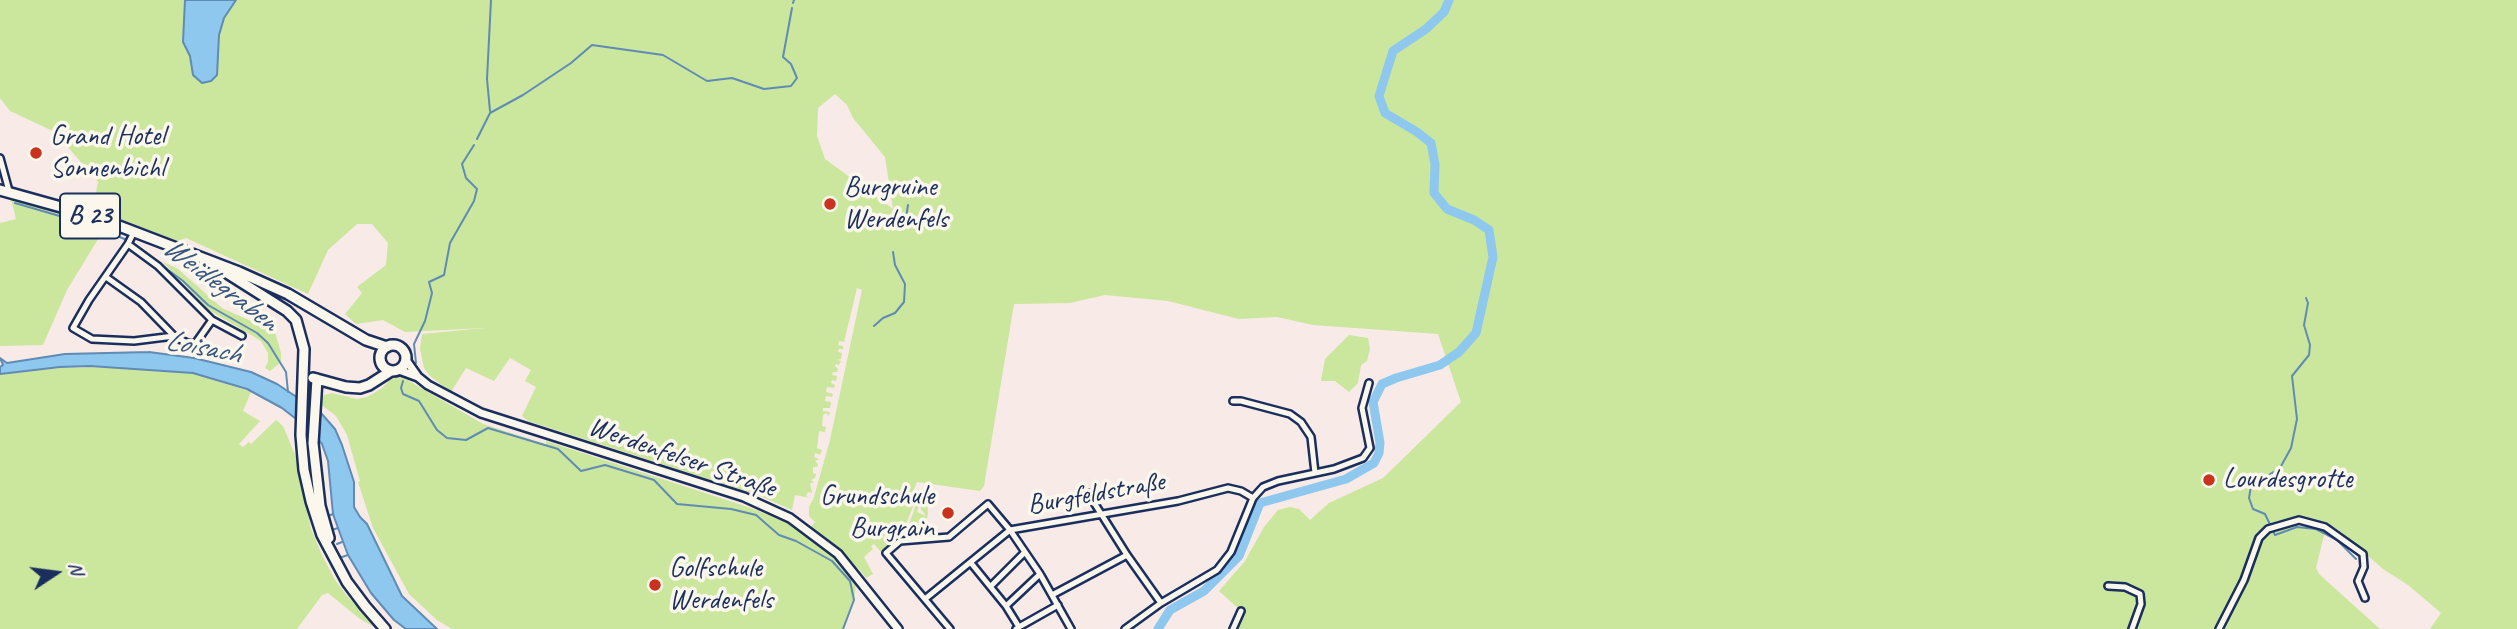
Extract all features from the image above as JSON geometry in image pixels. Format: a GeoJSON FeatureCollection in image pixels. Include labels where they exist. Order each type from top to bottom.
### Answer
{"type":"FeatureCollection","features":[{"type":"Feature","properties":{"kind":"main road","name":"B 23"},"geometry":{"type":"LineString","coordinates":[[4,191],[134,232],[208,261],[288,294],[366,340],[387,347]]}},
{"type":"Feature","properties":{"kind":"main road","name":"B 23"},"geometry":{"type":"LineString","coordinates":[[208,261],[293,316],[299,327],[304,349],[304,470],[311,502],[321,535],[365,607],[385,629]]}},
{"type":"Feature","properties":{"kind":"main road","name":"B 23"},"geometry":{"type":"LineString","coordinates":[[366,340],[381,360]]}},
{"type":"Feature","properties":{"kind":"main road"},"geometry":{"type":"LineString","coordinates":[[313,377],[353,388],[373,383],[406,360],[406,354],[401,347],[387,347],[373,383]]}},
{"type":"Feature","properties":{"kind":"main road"},"geometry":{"type":"LineString","coordinates":[[381,360],[395,370]]}},
{"type":"Feature","properties":{"kind":"main road","name":"B 23"},"geometry":{"type":"LineString","coordinates":[[303,396],[313,377]]}},
{"type":"Feature","properties":{"kind":"main road","name":"B 23"},"geometry":{"type":"LineString","coordinates":[[313,377],[313,443],[320,506],[335,559]]}},
{"type":"Feature","properties":{"kind":"main road"},"geometry":{"type":"LineString","coordinates":[[314,401],[321,388],[335,384]]}},
{"type":"Feature","properties":{"kind":"street"},"geometry":{"type":"LineString","coordinates":[[0,158],[4,191]]}},
{"type":"Feature","properties":{"kind":"street"},"geometry":{"type":"LineString","coordinates":[[134,232],[78,316],[73,328],[92,339],[134,341],[174,336]]}},
{"type":"Feature","properties":{"kind":"street"},"geometry":{"type":"LineString","coordinates":[[128,244],[158,266],[212,320],[242,336]]}},
{"type":"Feature","properties":{"kind":"street"},"geometry":{"type":"LineString","coordinates":[[106,277],[141,302],[174,336],[187,343],[195,344],[212,320]]}},
{"type":"Feature","properties":{"kind":"street","name":"Werdenfelser Straße"},"geometry":{"type":"LineString","coordinates":[[406,360],[418,377]]}},
{"type":"Feature","properties":{"kind":"street","name":"Werdenfelser Straße"},"geometry":{"type":"LineString","coordinates":[[395,370],[418,377],[481,413],[744,497],[790,518],[838,554],[898,629]]}},
{"type":"Feature","properties":{"kind":"street"},"geometry":{"type":"LineString","coordinates":[[1125,629],[1161,603],[1199,582],[1224,562],[1239,538],[1254,498],[1263,487],[1350,464],[1368,453],[1370,439],[1363,408],[1369,383]]}},
{"type":"Feature","properties":{"kind":"street"},"geometry":{"type":"LineString","coordinates":[[1233,401],[1290,414],[1301,422],[1311,437],[1315,473]]}},
{"type":"Feature","properties":{"kind":"street","name":"Burgfeldstraße"},"geometry":{"type":"LineString","coordinates":[[925,599],[1010,530],[1178,501],[1228,488],[1254,498]]}},
{"type":"Feature","properties":{"kind":"street"},"geometry":{"type":"LineString","coordinates":[[1088,493],[1161,603]]}},
{"type":"Feature","properties":{"kind":"street"},"geometry":{"type":"LineString","coordinates":[[950,629],[886,553],[900,541],[949,537],[988,504],[1010,530],[1040,574],[1071,629]]}},
{"type":"Feature","properties":{"kind":"street"},"geometry":{"type":"LineString","coordinates":[[2220,629],[2244,580],[2259,538],[2267,529],[2299,520],[2325,527],[2362,554],[2364,567],[2358,581],[2365,598]]}},
{"type":"Feature","properties":{"kind":"street"},"geometry":{"type":"LineString","coordinates":[[991,586],[1025,552]]}},
{"type":"Feature","properties":{"kind":"street"},"geometry":{"type":"LineString","coordinates":[[1052,596],[1127,555]]}},
{"type":"Feature","properties":{"kind":"street"},"geometry":{"type":"LineString","coordinates":[[971,563],[1006,606],[1017,628],[1058,605]]}},
{"type":"Feature","properties":{"kind":"street"},"geometry":{"type":"LineString","coordinates":[[1006,606],[1040,574]]}},
{"type":"Feature","properties":{"kind":"street"},"geometry":{"type":"LineString","coordinates":[[2108,586],[2125,587],[2140,594],[2141,604],[2132,629]]}},
{"type":"Feature","properties":{"kind":"street"},"geometry":{"type":"LineString","coordinates":[[1233,629],[1241,611]]}},
{"type":"Feature","properties":{"kind":"green space"},"geometry":{"type":"Polygon","coordinates":[[[0,0],[185,0],[183,42],[190,56],[193,75],[217,75],[219,35],[224,18],[236,0],[2517,0],[2517,629],[2430,629],[2441,613],[2327,523],[2316,568],[2319,574],[2380,629],[1233,629],[1241,611],[1219,591],[1245,561],[1264,527],[1278,510],[1290,507],[1299,509],[1310,520],[1329,503],[1383,478],[1461,402],[1438,334],[1313,325],[1277,317],[1239,319],[1168,301],[1105,295],[1070,303],[1014,304],[984,486],[980,491],[917,482],[912,494],[917,496],[901,537],[881,552],[874,544],[871,546],[873,549],[864,557],[873,574],[866,578],[858,568],[854,600],[844,629],[452,629],[437,620],[409,594],[373,528],[347,435],[336,416],[319,403],[324,395],[332,393],[357,399],[367,397],[391,379],[402,377],[483,424],[546,444],[546,441],[751,508],[786,522],[805,534],[815,522],[809,516],[809,507],[830,440],[862,290],[857,288],[844,342],[839,341],[838,345],[843,346],[843,349],[839,349],[838,352],[842,353],[841,359],[837,360],[841,361],[835,366],[837,372],[832,375],[837,376],[836,381],[832,380],[831,383],[835,385],[834,388],[827,387],[826,392],[833,394],[832,397],[826,396],[825,401],[831,402],[830,408],[823,408],[823,411],[830,412],[829,416],[826,413],[823,415],[822,426],[826,427],[825,432],[819,431],[817,448],[822,450],[820,455],[815,453],[814,457],[819,459],[815,461],[817,467],[813,467],[813,473],[816,474],[811,480],[814,483],[810,483],[812,493],[808,492],[806,496],[811,498],[795,495],[792,510],[758,495],[528,421],[522,416],[536,387],[525,381],[531,370],[510,358],[494,381],[466,368],[451,392],[424,368],[420,349],[422,334],[485,328],[405,332],[383,320],[356,324],[345,314],[362,293],[357,287],[386,265],[388,243],[372,224],[357,224],[328,250],[308,294],[186,238],[177,241],[93,208],[98,182],[55,132],[10,111],[0,98],[0,0]],[[835,94],[818,108],[817,136],[825,159],[893,209],[885,157],[853,118],[847,105],[835,94]]]}},
{"type":"Feature","properties":{"kind":"green space"},"geometry":{"type":"Polygon","coordinates":[[[9,191],[106,226],[67,290],[43,345],[0,346],[0,223],[16,219],[9,191]]]}},
{"type":"Feature","properties":{"kind":"green space"},"geometry":{"type":"Polygon","coordinates":[[[162,261],[178,269],[222,308],[275,332],[281,362],[270,371],[265,368],[268,353],[261,341],[209,310],[162,261]]]}},
{"type":"Feature","properties":{"kind":"green space"},"geometry":{"type":"Polygon","coordinates":[[[1349,335],[1368,338],[1370,349],[1367,361],[1361,365],[1358,383],[1349,392],[1335,381],[1321,381],[1325,359],[1349,335]]]}},
{"type":"Feature","properties":{"kind":"green space"},"geometry":{"type":"Polygon","coordinates":[[[104,367],[193,373],[251,392],[243,411],[260,421],[239,444],[243,447],[249,442],[251,444],[276,420],[283,426],[296,457],[311,529],[322,555],[335,580],[378,629],[360,619],[328,593],[322,595],[297,629],[0,629],[0,374],[104,367]]]}},
{"type":"Feature","properties":{"kind":"green space"},"geometry":{"type":"Polygon","coordinates":[[[926,487],[931,489],[933,494],[927,501],[928,515],[919,537],[906,532],[916,505],[919,506],[917,512],[926,516],[919,501],[926,487]]]}},
{"type":"Feature","properties":{"kind":"water"},"geometry":{"type":"Polygon","coordinates":[[[185,0],[236,0],[224,18],[219,35],[217,75],[211,81],[202,83],[193,75],[190,56],[183,42],[185,0]]]}},
{"type":"Feature","properties":{"kind":"water"},"geometry":{"type":"Polygon","coordinates":[[[149,352],[194,358],[251,372],[277,384],[321,413],[335,429],[342,445],[354,482],[354,507],[367,524],[402,596],[437,629],[406,629],[394,620],[371,593],[348,555],[333,514],[328,461],[322,444],[309,429],[282,408],[247,389],[193,373],[90,366],[0,374],[0,367],[3,365],[0,358],[7,363],[65,354],[149,352]]]}},
{"type":"Feature","properties":{"kind":"waterway"},"geometry":{"type":"LineString","coordinates":[[490,111],[487,79],[491,0]]}},
{"type":"Feature","properties":{"kind":"waterway"},"geometry":{"type":"LineString","coordinates":[[1158,629],[1170,610],[1204,591],[1239,556],[1260,503],[1346,479],[1374,463],[1380,443],[1373,402],[1382,384],[1440,365],[1459,352],[1476,333],[1493,257],[1489,230],[1474,220],[1447,209],[1434,193],[1435,164],[1431,143],[1385,113],[1379,96],[1393,51],[1426,29],[1444,12],[1449,0]]}},
{"type":"Feature","properties":{"kind":"waterway"},"geometry":{"type":"LineString","coordinates":[[477,139],[490,113],[523,95],[571,63],[592,45],[663,55],[707,81],[732,78],[764,89],[791,86],[797,78],[791,64],[783,57],[792,8]]}},
{"type":"Feature","properties":{"kind":"waterway"},"geometry":{"type":"LineString","coordinates":[[416,363],[414,344],[425,321],[432,293],[429,282],[444,275],[450,243],[474,201],[477,189],[466,178],[462,164],[474,145]]}},
{"type":"Feature","properties":{"kind":"waterway","name":"Weidlegraben"},"geometry":{"type":"LineString","coordinates":[[15,203],[87,224],[127,240]]}},
{"type":"Feature","properties":{"kind":"waterway"},"geometry":{"type":"LineString","coordinates":[[905,224],[908,205]]}},
{"type":"Feature","properties":{"kind":"waterway","name":"Weidlegraben"},"geometry":{"type":"LineString","coordinates":[[133,244],[183,281],[208,305],[257,333],[268,343],[286,372],[288,392]]}},
{"type":"Feature","properties":{"kind":"waterway"},"geometry":{"type":"LineString","coordinates":[[874,326],[895,313],[904,302],[905,284],[895,265],[893,252]]}},
{"type":"Feature","properties":{"kind":"waterway"},"geometry":{"type":"LineString","coordinates":[[2306,298],[2308,303],[2304,325],[2310,345],[2309,355],[2292,376],[2297,419],[2291,448],[2280,468],[2251,486],[2249,498],[2253,509],[2265,514],[2275,535],[2297,527],[2316,529],[2337,540],[2356,559]]}},
{"type":"Feature","properties":{"kind":"waterway"},"geometry":{"type":"LineString","coordinates":[[403,381],[403,394],[419,401],[437,430],[447,438],[466,440],[488,428],[558,449],[581,471],[605,465],[654,480],[677,504],[731,509],[756,515],[779,535],[796,541],[832,561],[850,581],[854,600],[843,629]]}},
{"type":"Feature","properties":{"kind":"waterway"},"geometry":{"type":"LineString","coordinates":[[328,516],[333,514]]}},
{"type":"Feature","properties":{"kind":"waterway"},"geometry":{"type":"LineString","coordinates":[[332,530],[338,528]]}},
{"type":"Feature","properties":{"kind":"waterway"},"geometry":{"type":"LineString","coordinates":[[337,544],[342,542]]}},
{"type":"Feature","properties":{"kind":"waterway"},"geometry":{"type":"LineString","coordinates":[[342,557],[348,555]]}},
{"type":"Feature","properties":{"kind":"place","name":"Grand Hotel Sonnenbichl"},"geometry":{"type":"Point","coordinates":[36,153]}},
{"type":"Feature","properties":{"kind":"place","name":"Burgruine Werdenfels"},"geometry":{"type":"Point","coordinates":[830,204]}},
{"type":"Feature","properties":{"kind":"place","name":"Lourdesgrotte"},"geometry":{"type":"Point","coordinates":[2209,480]}},
{"type":"Feature","properties":{"kind":"place","name":"Grundschule Burgrain"},"geometry":{"type":"Point","coordinates":[948,513]}},
{"type":"Feature","properties":{"kind":"place","name":"Golfschule Werdenfels"},"geometry":{"type":"Point","coordinates":[655,585]}},
{"type":"Feature","properties":{"kind":"water label","name":"Loisach"},"geometry":{"type":"Point","coordinates":[203,348]}}]}
